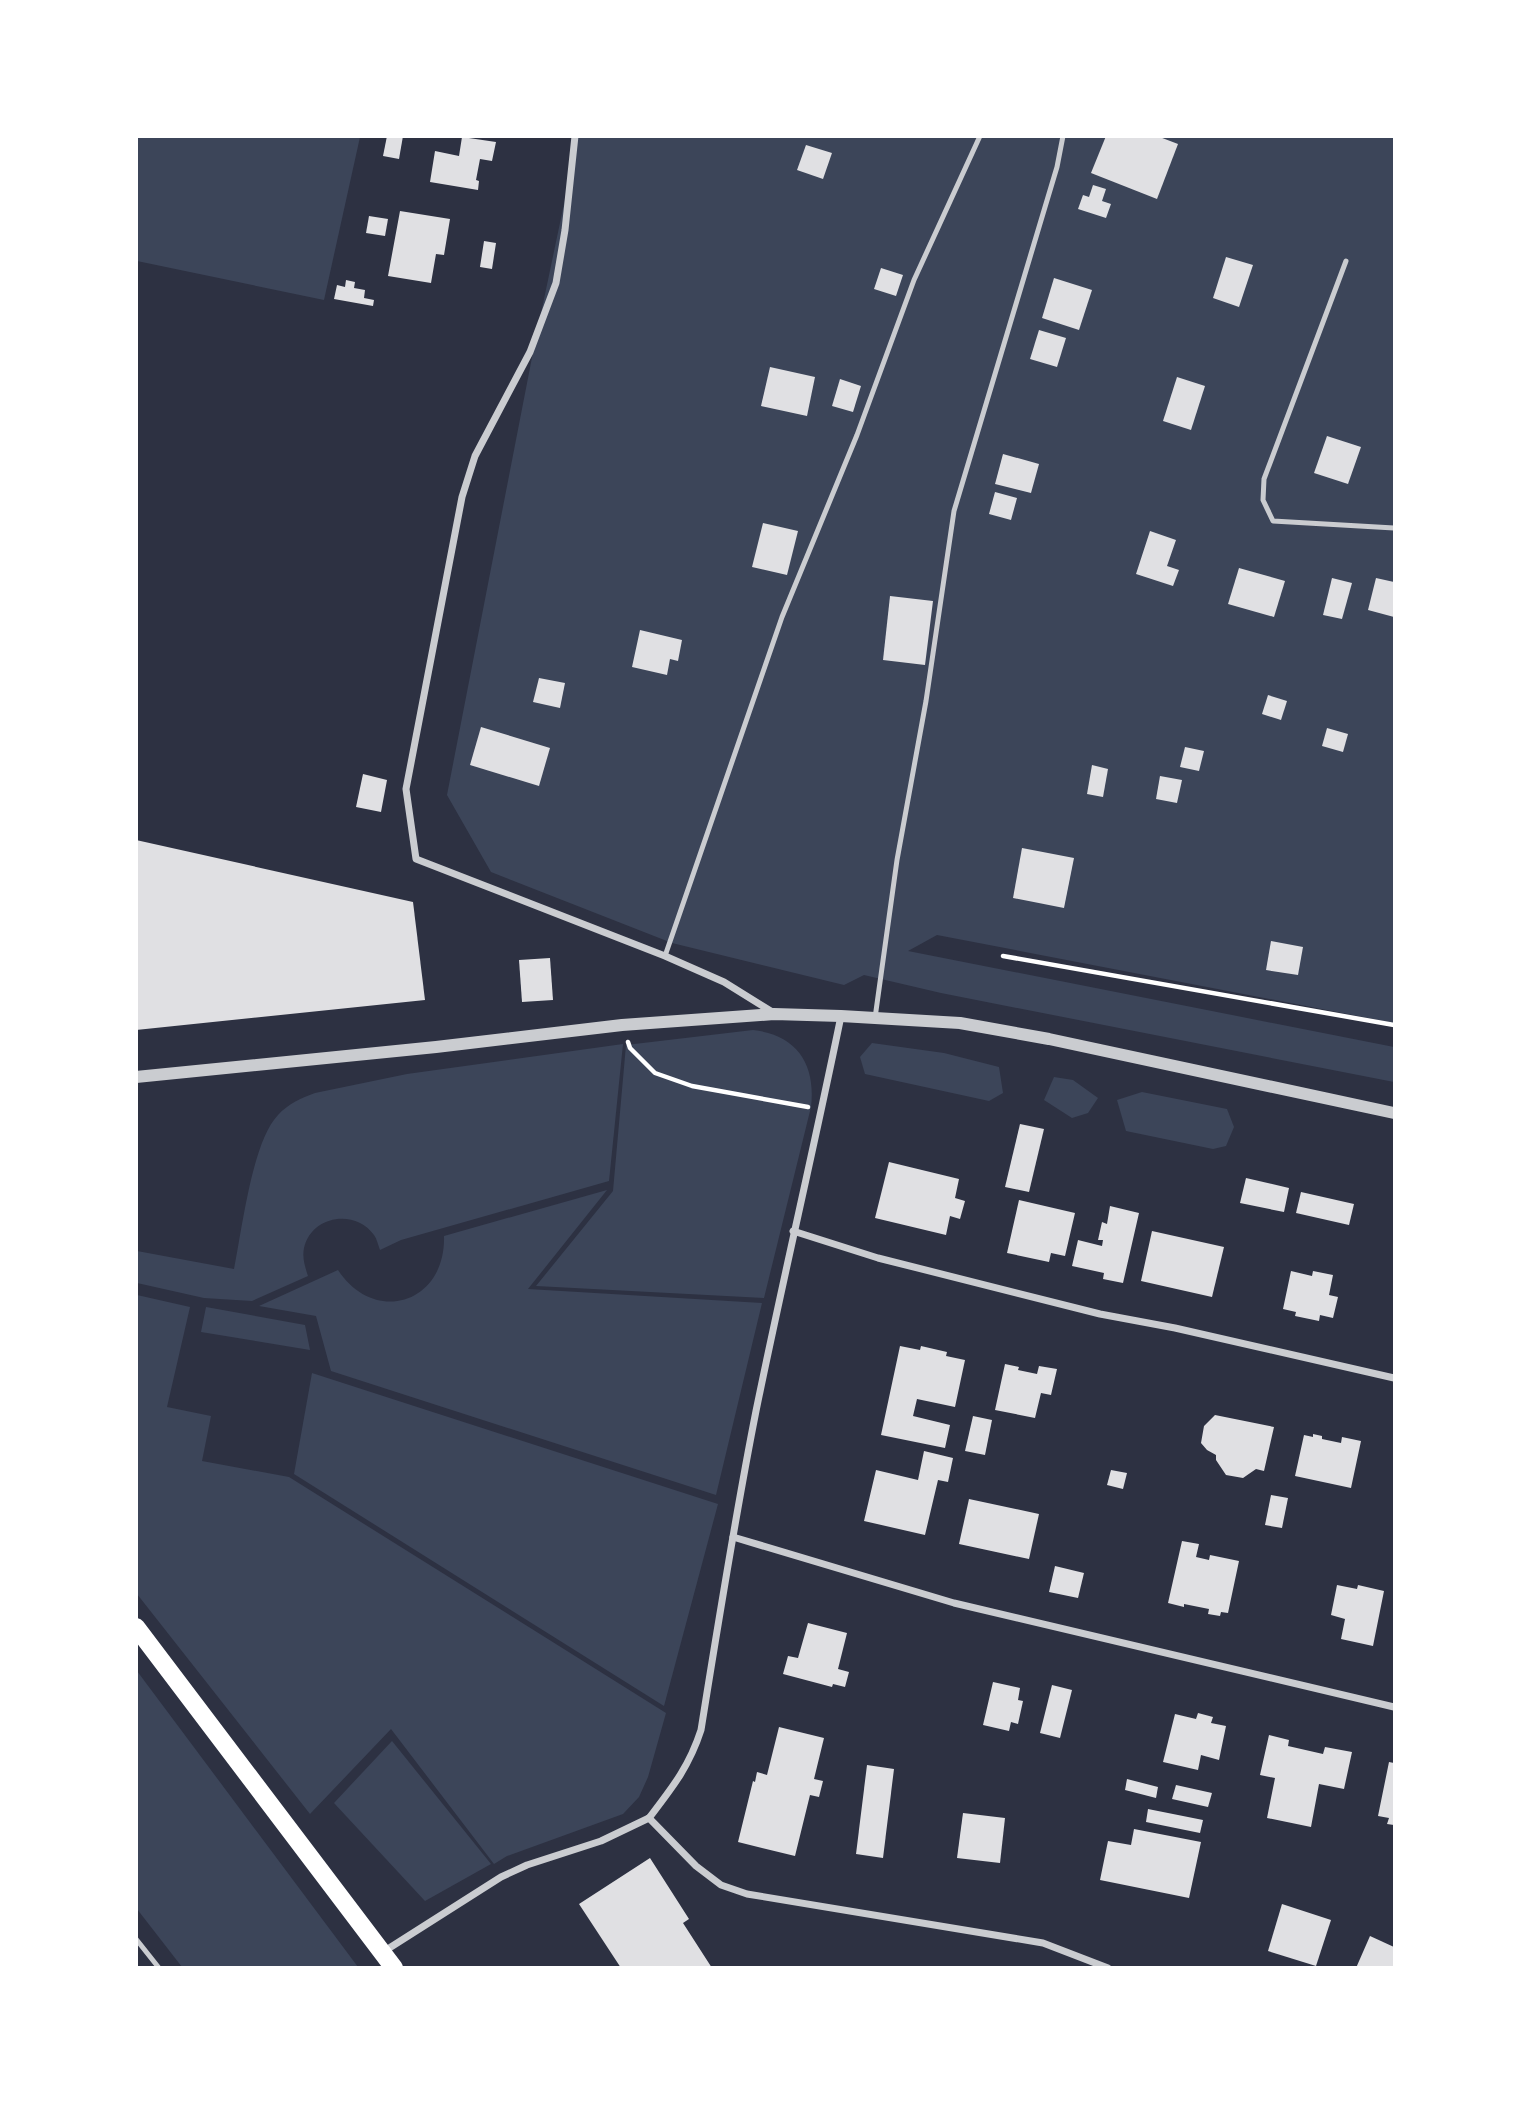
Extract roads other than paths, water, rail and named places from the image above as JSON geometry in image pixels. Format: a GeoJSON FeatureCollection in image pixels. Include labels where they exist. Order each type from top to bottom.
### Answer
{"type":"FeatureCollection","features":[{"type":"Feature","properties":{"kind":"main road"},"geometry":{"type":"LineString","coordinates":[[136,1627],[394,1968]]}},
{"type":"Feature","properties":{"kind":"street"},"geometry":{"type":"LineString","coordinates":[[575,136],[565,230],[556,283],[530,352],[475,456],[462,497],[405,789],[416,859],[665,956],[724,982],[774,1014]]}},
{"type":"Feature","properties":{"kind":"street"},"geometry":{"type":"LineString","coordinates":[[136,1077],[622,1025],[774,1014],[960,1023],[1049,1039],[1395,1113]]}},
{"type":"Feature","properties":{"kind":"street"},"geometry":{"type":"LineString","coordinates":[[382,1952],[501,1877],[527,1865],[601,1841],[649,1818],[693,1755],[701,1730],[755,1414],[841,1016]]}},
{"type":"Feature","properties":{"kind":"street"},"geometry":{"type":"LineString","coordinates":[[793,1231],[878,1258],[1100,1314],[1175,1328],[1395,1378]]}},
{"type":"Feature","properties":{"kind":"street"},"geometry":{"type":"LineString","coordinates":[[733,1537],[954,1603],[1395,1707]]}},
{"type":"Feature","properties":{"kind":"street"},"geometry":{"type":"LineString","coordinates":[[649,1818],[696,1866],[721,1885],[747,1894],[1043,1943],[1108,1968]]}},
{"type":"Feature","properties":{"kind":"lane"},"geometry":{"type":"LineString","coordinates":[[665,956],[782,617],[856,435],[914,280],[980,136]]}},
{"type":"Feature","properties":{"kind":"lane"},"geometry":{"type":"LineString","coordinates":[[875,1018],[897,860],[926,701],[954,511],[1057,167],[1063,136]]}},
{"type":"Feature","properties":{"kind":"lane"},"geometry":{"type":"LineString","coordinates":[[1346,261],[1264,479],[1263,500],[1273,521],[1395,528]]}},
{"type":"Feature","properties":{"kind":"lane"},"geometry":{"type":"LineString","coordinates":[[136,1939],[159,1968]]}}]}
